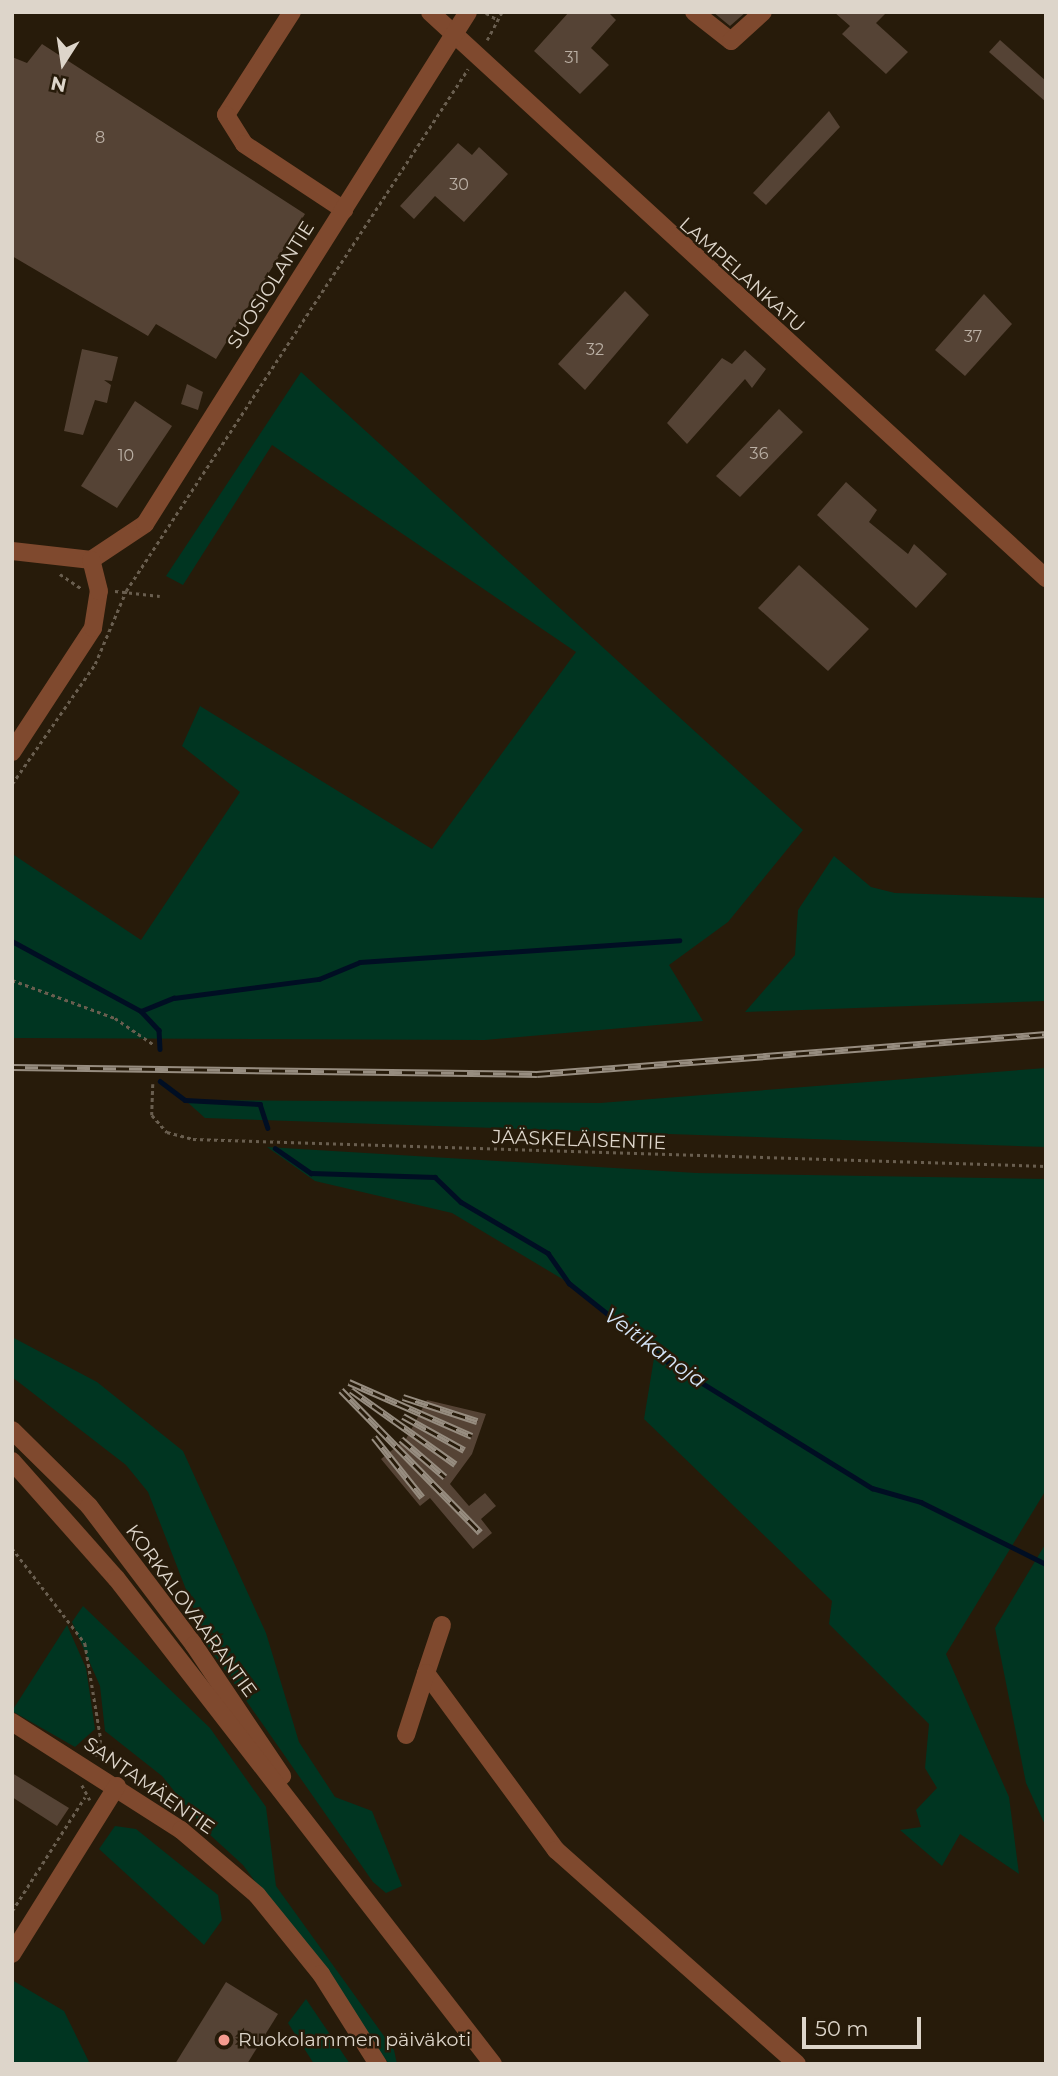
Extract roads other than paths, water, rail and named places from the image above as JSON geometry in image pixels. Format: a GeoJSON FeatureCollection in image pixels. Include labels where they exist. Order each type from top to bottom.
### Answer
{"type":"FeatureCollection","features":[{"type":"Feature","properties":{"kind":"street"},"geometry":{"type":"LineString","coordinates":[[292,12],[226,115],[244,144],[344,210]]}},
{"type":"Feature","properties":{"kind":"street","name":"LAMPELANKATU"},"geometry":{"type":"LineString","coordinates":[[430,12],[1029,566],[1046,578]]}},
{"type":"Feature","properties":{"kind":"street","name":"SUOSIOLANTIE"},"geometry":{"type":"LineString","coordinates":[[91,560],[145,524],[468,12]]}},
{"type":"Feature","properties":{"kind":"street"},"geometry":{"type":"LineString","coordinates":[[694,12],[732,41],[763,12]]}},
{"type":"Feature","properties":{"kind":"street"},"geometry":{"type":"LineString","coordinates":[[12,551],[91,560],[99,591],[93,628],[12,752]]}},
{"type":"Feature","properties":{"kind":"street","name":"KORKALOVAARANTIE"},"geometry":{"type":"LineString","coordinates":[[12,1430],[89,1506],[194,1645],[303,1808],[312,1834]]}},
{"type":"Feature","properties":{"kind":"street","name":"KORKALOVAARANTIE"},"geometry":{"type":"LineString","coordinates":[[12,1461],[116,1578],[492,2064]]}},
{"type":"Feature","properties":{"kind":"street"},"geometry":{"type":"LineString","coordinates":[[406,1735],[442,1625]]}},
{"type":"Feature","properties":{"kind":"street"},"geometry":{"type":"LineString","coordinates":[[426,1674],[556,1850],[797,2064]]}},
{"type":"Feature","properties":{"kind":"street","name":"SANTAMÄENTIE"},"geometry":{"type":"LineString","coordinates":[[12,1722],[81,1771],[117,1786],[181,1830],[257,1895],[321,1973],[378,2064]]}},
{"type":"Feature","properties":{"kind":"street"},"geometry":{"type":"LineString","coordinates":[[12,1954],[117,1786]]}},
{"type":"Feature","properties":{"kind":"waterway"},"geometry":{"type":"LineString","coordinates":[[141,1011],[174,998],[319,979],[360,962],[679,940]]}},
{"type":"Feature","properties":{"kind":"waterway","name":"Veitikanoja"},"geometry":{"type":"LineString","coordinates":[[12,941],[141,1011],[159,1030],[160,1049]]}},
{"type":"Feature","properties":{"kind":"waterway","name":"Veitikanoja"},"geometry":{"type":"LineString","coordinates":[[160,1081],[185,1100],[260,1104],[268,1128]]}},
{"type":"Feature","properties":{"kind":"waterway","name":"Veitikanoja"},"geometry":{"type":"LineString","coordinates":[[275,1148],[311,1173],[435,1177],[461,1202],[548,1253],[569,1283],[668,1362],[872,1488],[921,1502],[1046,1564]]}},
{"type":"Feature","properties":{"kind":"railway"},"geometry":{"type":"LineString","coordinates":[[12,1067],[537,1074],[1046,1034]]}},
{"type":"Feature","properties":{"kind":"railway"},"geometry":{"type":"LineString","coordinates":[[349,1382],[472,1436]]}},
{"type":"Feature","properties":{"kind":"railway"},"geometry":{"type":"LineString","coordinates":[[341,1390],[480,1532]]}},
{"type":"Feature","properties":{"kind":"railway"},"geometry":{"type":"LineString","coordinates":[[351,1390],[455,1464]]}},
{"type":"Feature","properties":{"kind":"railway"},"geometry":{"type":"LineString","coordinates":[[403,1397],[477,1421]]}},
{"type":"Feature","properties":{"kind":"railway"},"geometry":{"type":"LineString","coordinates":[[403,1416],[464,1450]]}},
{"type":"Feature","properties":{"kind":"railway"},"geometry":{"type":"LineString","coordinates":[[374,1437],[422,1497]]}},
{"type":"Feature","properties":{"kind":"railway"},"geometry":{"type":"LineString","coordinates":[[401,1439],[445,1477]]}},
{"type":"Feature","properties":{"kind":"place","name":"Ruokolammen päiväkoti"},"geometry":{"type":"Point","coordinates":[224,2040]}}]}
